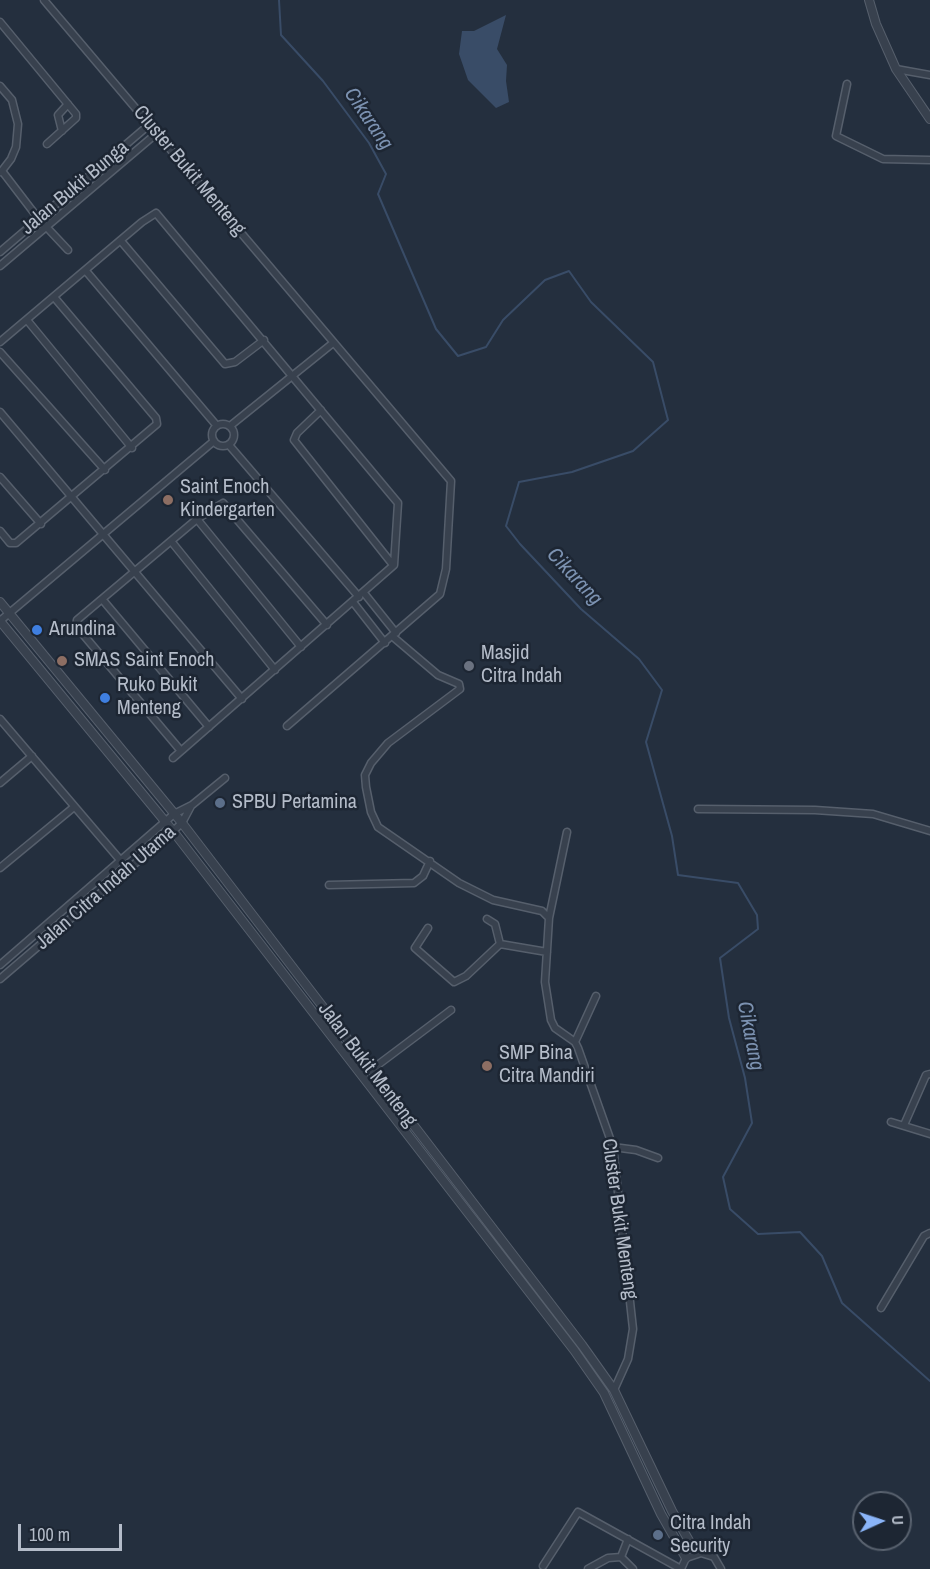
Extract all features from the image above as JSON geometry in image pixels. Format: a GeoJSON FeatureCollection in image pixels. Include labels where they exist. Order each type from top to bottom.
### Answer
{"type":"FeatureCollection","features":[{"type":"Feature","properties":{"kind":"street","name":"Cluster Bukit Menteng"},"geometry":{"type":"LineString","coordinates":[[44,0],[452,484],[446,569],[440,594],[287,726]]}},
{"type":"Feature","properties":{"kind":"street"},"geometry":{"type":"LineString","coordinates":[[869,0],[876,24],[896,69],[930,119]]}},
{"type":"Feature","properties":{"kind":"street"},"geometry":{"type":"LineString","coordinates":[[0,22],[76,112],[76,118],[47,144]]}},
{"type":"Feature","properties":{"kind":"street"},"geometry":{"type":"LineString","coordinates":[[896,69],[930,75]]}},
{"type":"Feature","properties":{"kind":"street"},"geometry":{"type":"LineString","coordinates":[[847,84],[836,136],[883,159],[930,160]]}},
{"type":"Feature","properties":{"kind":"street"},"geometry":{"type":"LineString","coordinates":[[0,86],[12,100],[18,124],[16,147],[1,172],[38,218],[68,250]]}},
{"type":"Feature","properties":{"kind":"street"},"geometry":{"type":"LineString","coordinates":[[62,130],[58,115],[68,104]]}},
{"type":"Feature","properties":{"kind":"street","name":"Jalan Bukit Bunga"},"geometry":{"type":"LineString","coordinates":[[0,252],[150,124]]}},
{"type":"Feature","properties":{"kind":"street"},"geometry":{"type":"LineString","coordinates":[[0,266],[157,133]]}},
{"type":"Feature","properties":{"kind":"street"},"geometry":{"type":"LineString","coordinates":[[0,342],[156,213],[295,376],[398,503],[394,565],[173,758]]}},
{"type":"Feature","properties":{"kind":"street"},"geometry":{"type":"LineString","coordinates":[[121,241],[225,364],[235,363],[264,340]]}},
{"type":"Feature","properties":{"kind":"street"},"geometry":{"type":"LineString","coordinates":[[86,271],[218,426]]}},
{"type":"Feature","properties":{"kind":"street"},"geometry":{"type":"LineString","coordinates":[[0,531],[10,543],[16,543],[132,448],[157,424],[156,418],[54,297]]}},
{"type":"Feature","properties":{"kind":"street"},"geometry":{"type":"LineString","coordinates":[[27,320],[132,448]]}},
{"type":"Feature","properties":{"kind":"street"},"geometry":{"type":"LineString","coordinates":[[229,445],[220,446],[214,441],[212,432],[218,426],[230,426],[295,376],[333,343]]}},
{"type":"Feature","properties":{"kind":"street"},"geometry":{"type":"LineString","coordinates":[[0,352],[105,470]]}},
{"type":"Feature","properties":{"kind":"street"},"geometry":{"type":"LineString","coordinates":[[321,410],[294,440],[394,565]]}},
{"type":"Feature","properties":{"kind":"street"},"geometry":{"type":"LineString","coordinates":[[0,412],[133,573],[242,699]]}},
{"type":"Feature","properties":{"kind":"street"},"geometry":{"type":"LineString","coordinates":[[229,445],[234,434],[230,426]]}},
{"type":"Feature","properties":{"kind":"street"},"geometry":{"type":"LineString","coordinates":[[0,621],[214,441]]}},
{"type":"Feature","properties":{"kind":"street"},"geometry":{"type":"LineString","coordinates":[[229,445],[362,595],[394,635],[438,675],[460,686],[459,691],[388,743],[371,764],[365,775],[371,812],[378,827],[395,841],[430,861],[459,883],[493,900],[542,910],[549,918]]}},
{"type":"Feature","properties":{"kind":"street"},"geometry":{"type":"LineString","coordinates":[[0,477],[41,524]]}},
{"type":"Feature","properties":{"kind":"street"},"geometry":{"type":"LineString","coordinates":[[181,751],[76,626],[77,620],[218,504],[227,505],[327,625]]}},
{"type":"Feature","properties":{"kind":"street"},"geometry":{"type":"LineString","coordinates":[[197,519],[301,647]]}},
{"type":"Feature","properties":{"kind":"street"},"geometry":{"type":"LineString","coordinates":[[171,541],[275,670]]}},
{"type":"Feature","properties":{"kind":"street"},"geometry":{"type":"LineString","coordinates":[[102,599],[209,727]]}},
{"type":"Feature","properties":{"kind":"street","name":"Jalan Bukit Menteng"},"geometry":{"type":"LineString","coordinates":[[0,602],[182,823],[614,1390],[672,1511],[696,1553]]}},
{"type":"Feature","properties":{"kind":"street"},"geometry":{"type":"LineString","coordinates":[[353,602],[385,643]]}},
{"type":"Feature","properties":{"kind":"street","name":"Jalan Bukit Menteng"},"geometry":{"type":"LineString","coordinates":[[0,621],[165,822],[574,1350],[604,1393],[661,1514],[686,1558]]}},
{"type":"Feature","properties":{"kind":"street"},"geometry":{"type":"LineString","coordinates":[[0,719],[121,861]]}},
{"type":"Feature","properties":{"kind":"street"},"geometry":{"type":"LineString","coordinates":[[0,783],[32,756]]}},
{"type":"Feature","properties":{"kind":"street"},"geometry":{"type":"LineString","coordinates":[[192,805],[225,778]]}},
{"type":"Feature","properties":{"kind":"street","name":"Jalan Citra Indah Utama"},"geometry":{"type":"LineString","coordinates":[[0,965],[174,814],[192,805]]}},
{"type":"Feature","properties":{"kind":"street","name":"Jalan Citra Indah Utama"},"geometry":{"type":"LineString","coordinates":[[0,979],[182,823],[192,805]]}},
{"type":"Feature","properties":{"kind":"street"},"geometry":{"type":"LineString","coordinates":[[0,868],[74,807]]}},
{"type":"Feature","properties":{"kind":"street"},"geometry":{"type":"LineString","coordinates":[[698,810],[815,810],[873,814],[930,831]]}},
{"type":"Feature","properties":{"kind":"street"},"geometry":{"type":"LineString","coordinates":[[567,832],[549,918],[545,982],[552,1024],[575,1042],[596,996]]}},
{"type":"Feature","properties":{"kind":"street"},"geometry":{"type":"LineString","coordinates":[[329,885],[414,883],[423,876],[430,861]]}},
{"type":"Feature","properties":{"kind":"street"},"geometry":{"type":"LineString","coordinates":[[487,919],[495,924],[500,944]]}},
{"type":"Feature","properties":{"kind":"street"},"geometry":{"type":"LineString","coordinates":[[428,928],[415,948],[454,982],[466,976],[500,944]]}},
{"type":"Feature","properties":{"kind":"street"},"geometry":{"type":"LineString","coordinates":[[500,944],[547,952]]}},
{"type":"Feature","properties":{"kind":"street"},"geometry":{"type":"LineString","coordinates":[[371,1070],[451,1010]]}},
{"type":"Feature","properties":{"kind":"street","name":"Cluster Bukit Menteng"},"geometry":{"type":"LineString","coordinates":[[575,1042],[613,1147],[633,1329],[628,1359],[614,1390]]}},
{"type":"Feature","properties":{"kind":"street"},"geometry":{"type":"LineString","coordinates":[[904,1125],[926,1075],[930,1074]]}},
{"type":"Feature","properties":{"kind":"street"},"geometry":{"type":"LineString","coordinates":[[891,1122],[930,1134]]}},
{"type":"Feature","properties":{"kind":"street"},"geometry":{"type":"LineString","coordinates":[[613,1147],[636,1150],[658,1158]]}},
{"type":"Feature","properties":{"kind":"street"},"geometry":{"type":"LineString","coordinates":[[881,1308],[924,1236],[930,1233]]}},
{"type":"Feature","properties":{"kind":"street"},"geometry":{"type":"LineString","coordinates":[[543,1566],[575,1513],[580,1512],[681,1569],[686,1558],[696,1553],[710,1554],[717,1560],[721,1569]]}},
{"type":"Feature","properties":{"kind":"street"},"geometry":{"type":"LineString","coordinates":[[621,1557],[628,1539]]}},
{"type":"Feature","properties":{"kind":"street"},"geometry":{"type":"LineString","coordinates":[[588,1569],[608,1558],[621,1557],[633,1569]]}},
{"type":"Feature","properties":{"kind":"water"},"geometry":{"type":"Polygon","coordinates":[[[506,15],[497,49],[507,65],[506,81],[509,102],[496,108],[468,80],[459,54],[462,31],[474,31],[506,15]]]}},
{"type":"Feature","properties":{"kind":"waterway","name":"Cikarang"},"geometry":{"type":"LineString","coordinates":[[279,0],[281,35],[323,81],[369,143],[386,174],[378,194],[436,329],[458,356],[486,347],[503,320],[545,280],[569,271],[591,302],[653,362],[668,420],[633,451],[572,472],[519,482],[506,526],[581,609],[639,659],[662,690],[646,742],[672,836],[678,875],[738,883],[757,915],[758,929],[720,958],[729,1018],[745,1078],[752,1123],[723,1177],[730,1209],[758,1234],[800,1232],[822,1256],[842,1303],[930,1381]]}},
{"type":"Feature","properties":{"kind":"place","name":"Saint Enoch Kindergarten"},"geometry":{"type":"Point","coordinates":[168,500]}},
{"type":"Feature","properties":{"kind":"place","name":"Arundina"},"geometry":{"type":"Point","coordinates":[37,630]}},
{"type":"Feature","properties":{"kind":"place","name":"SMAS Saint Enoch"},"geometry":{"type":"Point","coordinates":[62,661]}},
{"type":"Feature","properties":{"kind":"place","name":"Masjid Citra Indah"},"geometry":{"type":"Point","coordinates":[469,666]}},
{"type":"Feature","properties":{"kind":"place","name":"Ruko Bukit Menteng"},"geometry":{"type":"Point","coordinates":[105,698]}},
{"type":"Feature","properties":{"kind":"place","name":"SPBU Pertamina"},"geometry":{"type":"Point","coordinates":[220,803]}},
{"type":"Feature","properties":{"kind":"place","name":"SMP Bina Citra Mandiri"},"geometry":{"type":"Point","coordinates":[487,1066]}},
{"type":"Feature","properties":{"kind":"place","name":"Citra Indah Security"},"geometry":{"type":"Point","coordinates":[658,1535]}}]}
